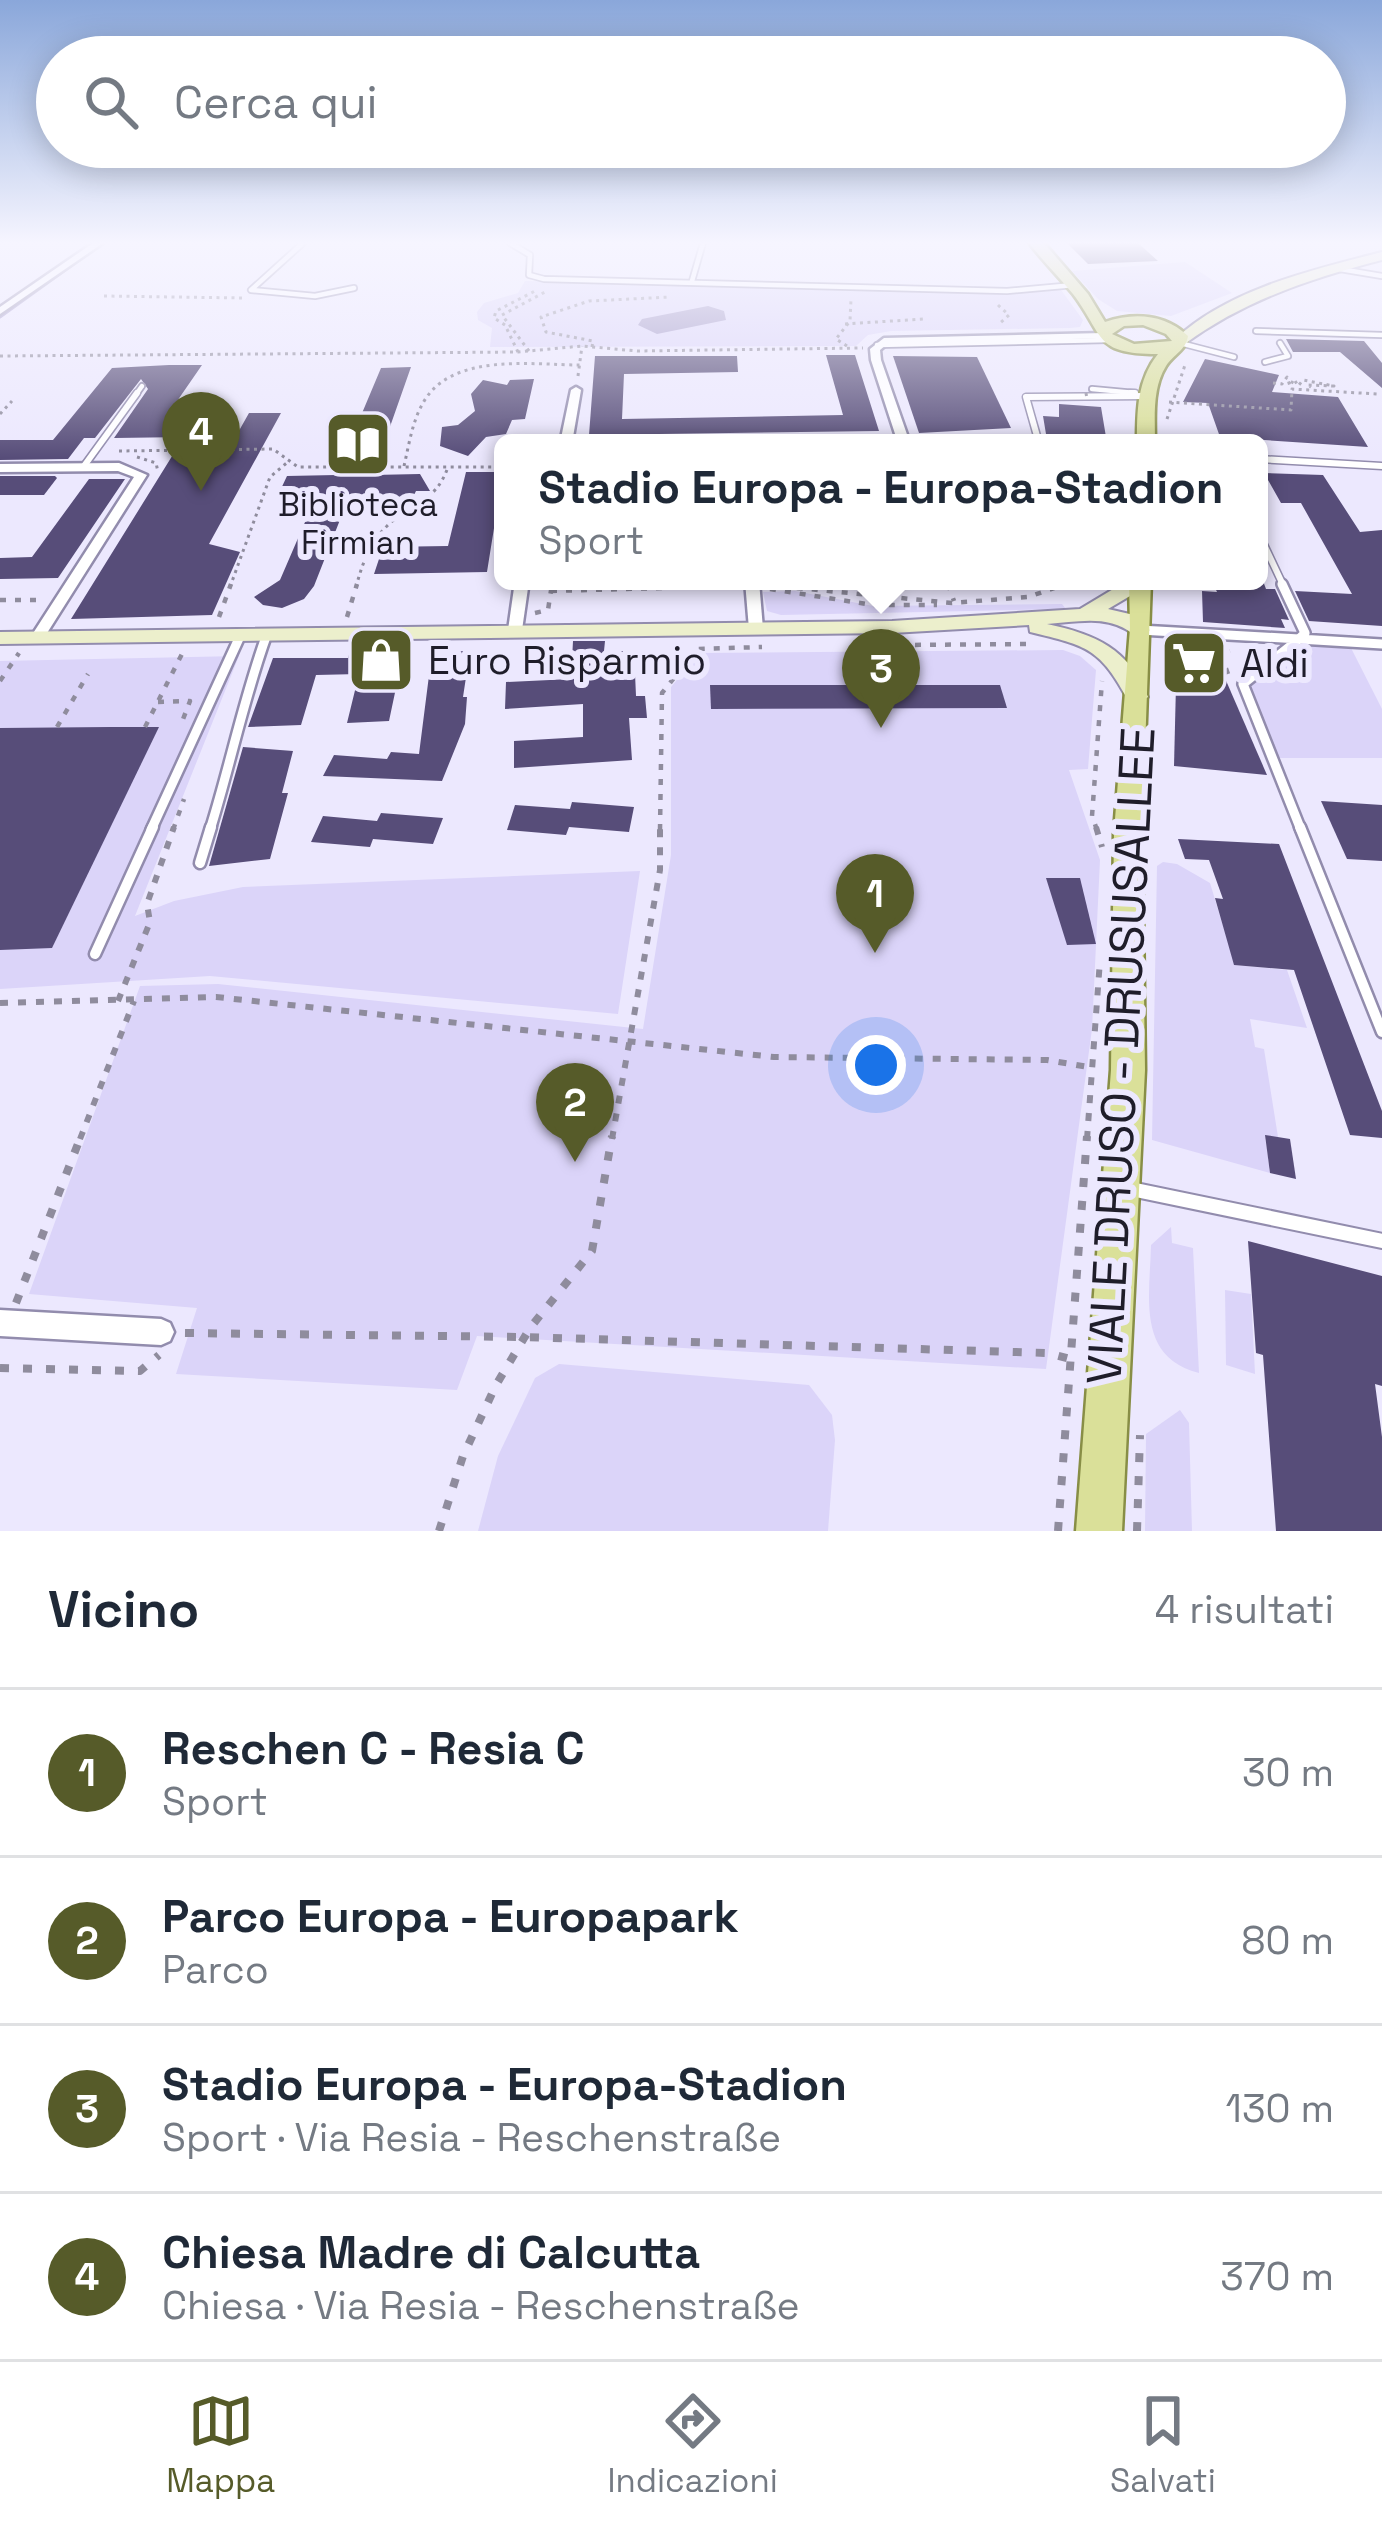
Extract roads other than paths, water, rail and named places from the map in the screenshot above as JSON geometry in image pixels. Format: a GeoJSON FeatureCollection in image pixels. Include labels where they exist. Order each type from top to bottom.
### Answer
{"type":"FeatureCollection","features":[{"type":"Feature","properties":{"kind":"main road"},"geometry":{"type":"LineString","coordinates":[[1093,314],[1107,338],[1146,359],[1157,434]]}},
{"type":"Feature","properties":{"kind":"main road"},"geometry":{"type":"LineString","coordinates":[[1108,314],[1188,325],[1220,315]]}},
{"type":"Feature","properties":{"kind":"main road"},"geometry":{"type":"LineString","coordinates":[[1148,388],[1156,363],[1220,315]]}},
{"type":"Feature","properties":{"kind":"main road"},"geometry":{"type":"LineString","coordinates":[[1107,338],[1104,329],[1111,324],[1133,320]]}},
{"type":"Feature","properties":{"kind":"main road"},"geometry":{"type":"LineString","coordinates":[[1154,323],[1173,330],[1180,347]]}},
{"type":"Feature","properties":{"kind":"main road"},"geometry":{"type":"LineString","coordinates":[[1131,349],[1180,347]]}},
{"type":"Feature","properties":{"kind":"main road"},"geometry":{"type":"LineString","coordinates":[[1043,612],[1102,606],[1124,590]]}},
{"type":"Feature","properties":{"kind":"main road","name":"VIALE DRUSO - DRUSUSALLEE"},"geometry":{"type":"LineString","coordinates":[[1099,1531],[1128,1070],[1128,832],[1140,590]]}},
{"type":"Feature","properties":{"kind":"main road"},"geometry":{"type":"LineString","coordinates":[[966,612],[1120,635],[1141,628]]}},
{"type":"Feature","properties":{"kind":"main road"},"geometry":{"type":"LineString","coordinates":[[966,612],[1102,647],[1130,674],[1137,697]]}},
{"type":"Feature","properties":{"kind":"main road"},"geometry":{"type":"LineString","coordinates":[[0,638],[192,635],[235,627],[267,634],[516,622],[756,629],[966,612],[1114,615],[1141,628]]}},
{"type":"Feature","properties":{"kind":"street"},"geometry":{"type":"LineString","coordinates":[[901,434],[876,347],[894,339],[1107,338]]}},
{"type":"Feature","properties":{"kind":"street"},"geometry":{"type":"LineString","coordinates":[[573,434],[576,390]]}},
{"type":"Feature","properties":{"kind":"street"},"geometry":{"type":"LineString","coordinates":[[0,468],[90,458],[141,475],[33,638]]}},
{"type":"Feature","properties":{"kind":"street"},"geometry":{"type":"LineString","coordinates":[[516,622],[521,590]]}},
{"type":"Feature","properties":{"kind":"street"},"geometry":{"type":"LineString","coordinates":[[753,590],[756,629]]}},
{"type":"Feature","properties":{"kind":"street"},"geometry":{"type":"LineString","coordinates":[[4,1323],[161,1332]]}},
{"type":"Feature","properties":{"kind":"lane"},"geometry":{"type":"LineString","coordinates":[[1268,343],[1260,331],[1382,335]]}},
{"type":"Feature","properties":{"kind":"lane"},"geometry":{"type":"LineString","coordinates":[[1264,362],[1288,356],[1280,344]]}},
{"type":"Feature","properties":{"kind":"lane"},"geometry":{"type":"LineString","coordinates":[[1180,347],[1234,357]]}},
{"type":"Feature","properties":{"kind":"lane"},"geometry":{"type":"LineString","coordinates":[[90,458],[142,386]]}},
{"type":"Feature","properties":{"kind":"lane"},"geometry":{"type":"LineString","coordinates":[[1088,394],[1148,388]]}},
{"type":"Feature","properties":{"kind":"lane"},"geometry":{"type":"LineString","coordinates":[[1037,434],[1026,397],[1148,388]]}},
{"type":"Feature","properties":{"kind":"lane"},"geometry":{"type":"LineString","coordinates":[[1268,460],[1382,466]]}},
{"type":"Feature","properties":{"kind":"lane"},"geometry":{"type":"LineString","coordinates":[[1268,553],[1305,633],[1243,684],[1382,1032]]}},
{"type":"Feature","properties":{"kind":"lane"},"geometry":{"type":"LineString","coordinates":[[95,954],[211,700],[235,627]]}},
{"type":"Feature","properties":{"kind":"lane"},"geometry":{"type":"LineString","coordinates":[[1141,628],[1382,644]]}},
{"type":"Feature","properties":{"kind":"lane"},"geometry":{"type":"LineString","coordinates":[[200,862],[239,738],[239,711],[267,634]]}},
{"type":"Feature","properties":{"kind":"lane"},"geometry":{"type":"LineString","coordinates":[[1120,1187],[1382,1240]]}},
{"type":"Feature","properties":{"kind":"waterway"},"geometry":{"type":"LineString","coordinates":[[0,317],[4,314]]}},
{"type":"Feature","properties":{"kind":"place","name":"Biblioteca Firmian"},"geometry":{"type":"Point","coordinates":[358,444]}},
{"type":"Feature","properties":{"kind":"place","name":"Chiesa Madre di Calcutta"},"geometry":{"type":"Point","coordinates":[201,491]}},
{"type":"Feature","properties":{"kind":"place","name":"Euro Risparmio"},"geometry":{"type":"Point","coordinates":[381,660]}},
{"type":"Feature","properties":{"kind":"place","name":"Aldi"},"geometry":{"type":"Point","coordinates":[1194,663]}},
{"type":"Feature","properties":{"kind":"place","name":"Stadio Europa - Europa-Stadion"},"geometry":{"type":"Point","coordinates":[881,728]}},
{"type":"Feature","properties":{"kind":"place","name":"Reschen C - Resia C"},"geometry":{"type":"Point","coordinates":[875,953]}},
{"type":"Feature","properties":{"kind":"place","name":"Parco Europa - Europapark"},"geometry":{"type":"Point","coordinates":[575,1162]}}]}
